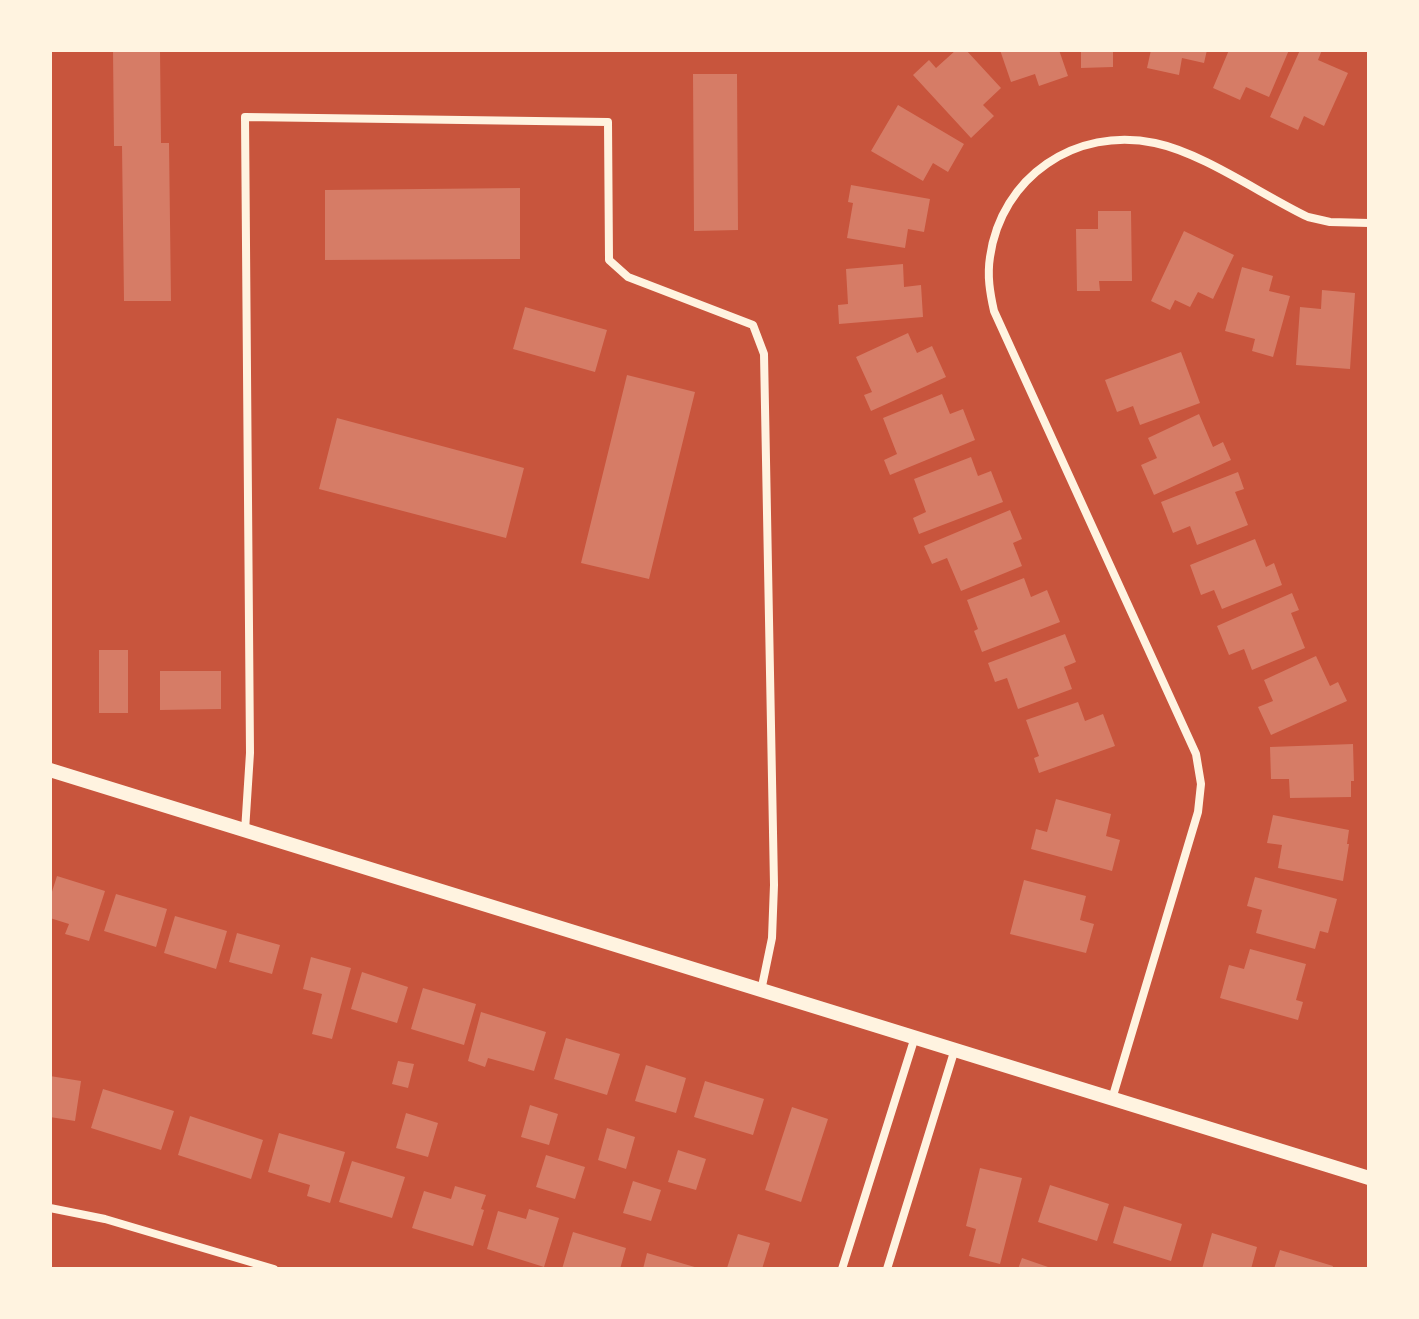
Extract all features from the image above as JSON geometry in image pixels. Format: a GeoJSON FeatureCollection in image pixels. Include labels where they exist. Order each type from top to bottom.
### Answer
{"type":"FeatureCollection","features":[{"type":"Feature","properties":{"kind":"street"},"geometry":{"type":"LineString","coordinates":[[245,832],[250,753],[245,117],[608,122],[609,260],[628,277],[753,325],[764,354],[774,885],[772,938],[761,992]]}},
{"type":"Feature","properties":{"kind":"street"},"geometry":{"type":"LineString","coordinates":[[1112,1100],[1198,812],[1201,784],[1196,754],[994,311],[989,284],[990,256],[996,233],[1017,188],[1037,171],[1057,157],[1081,147],[1128,140],[1179,149],[1308,217],[1330,222],[1369,223]]}},
{"type":"Feature","properties":{"kind":"street"},"geometry":{"type":"LineString","coordinates":[[50,770],[914,1040],[1369,1178]]}},
{"type":"Feature","properties":{"kind":"street"},"geometry":{"type":"LineString","coordinates":[[842,1269],[914,1040]]}},
{"type":"Feature","properties":{"kind":"street"},"geometry":{"type":"LineString","coordinates":[[887,1269],[954,1052]]}},
{"type":"Feature","properties":{"kind":"street"},"geometry":{"type":"LineString","coordinates":[[50,1208],[105,1219],[274,1269]]}},
{"type":"Feature","properties":{"kind":"building"},"geometry":{"type":"Polygon","coordinates":[[[113,50],[160,50],[161,143],[169,143],[171,301],[124,301],[122,146],[114,146],[113,50]]]}},
{"type":"Feature","properties":{"kind":"building"},"geometry":{"type":"Polygon","coordinates":[[[956,50],[966,50],[1001,88],[983,105],[994,116],[971,138],[913,75],[929,60],[936,68],[956,50]]]}},
{"type":"Feature","properties":{"kind":"building"},"geometry":{"type":"Polygon","coordinates":[[[1000,50],[1059,50],[1068,76],[1039,86],[1035,74],[1011,82],[1000,50]]]}},
{"type":"Feature","properties":{"kind":"building"},"geometry":{"type":"Polygon","coordinates":[[[1081,50],[1113,50],[1113,67],[1081,68],[1081,50]]]}},
{"type":"Feature","properties":{"kind":"building"},"geometry":{"type":"Polygon","coordinates":[[[1151,50],[1207,50],[1204,63],[1182,58],[1179,75],[1147,68],[1151,50]]]}},
{"type":"Feature","properties":{"kind":"building"},"geometry":{"type":"Polygon","coordinates":[[[1229,50],[1289,50],[1269,97],[1246,87],[1240,100],[1213,88],[1229,50]]]}},
{"type":"Feature","properties":{"kind":"building"},"geometry":{"type":"Polygon","coordinates":[[[1300,50],[1322,50],[1318,60],[1348,73],[1324,126],[1304,116],[1298,130],[1270,117],[1300,50]]]}},
{"type":"Feature","properties":{"kind":"building"},"geometry":{"type":"Polygon","coordinates":[[[693,74],[737,74],[738,230],[694,231],[693,74]]]}},
{"type":"Feature","properties":{"kind":"building"},"geometry":{"type":"Polygon","coordinates":[[[898,105],[964,144],[948,172],[933,163],[923,181],[871,151],[898,105]]]}},
{"type":"Feature","properties":{"kind":"building"},"geometry":{"type":"Polygon","coordinates":[[[851,185],[930,199],[924,232],[908,229],[905,248],[847,238],[853,203],[848,202],[851,185]]]}},
{"type":"Feature","properties":{"kind":"building"},"geometry":{"type":"Polygon","coordinates":[[[520,188],[520,259],[325,260],[325,190],[520,188]]]}},
{"type":"Feature","properties":{"kind":"building"},"geometry":{"type":"Polygon","coordinates":[[[1098,211],[1131,211],[1132,281],[1099,281],[1100,291],[1077,291],[1076,229],[1098,229],[1098,211]]]}},
{"type":"Feature","properties":{"kind":"building"},"geometry":{"type":"Polygon","coordinates":[[[1184,231],[1234,255],[1213,299],[1198,292],[1190,307],[1175,300],[1170,310],[1151,301],[1184,231]]]}},
{"type":"Feature","properties":{"kind":"building"},"geometry":{"type":"Polygon","coordinates":[[[903,264],[904,287],[921,285],[923,317],[839,324],[838,305],[848,304],[846,269],[903,264]]]}},
{"type":"Feature","properties":{"kind":"building"},"geometry":{"type":"Polygon","coordinates":[[[1242,267],[1273,276],[1269,291],[1290,296],[1273,357],[1252,351],[1255,339],[1225,331],[1242,267]]]}},
{"type":"Feature","properties":{"kind":"building"},"geometry":{"type":"Polygon","coordinates":[[[1322,290],[1355,293],[1350,369],[1296,365],[1300,307],[1321,309],[1322,290]]]}},
{"type":"Feature","properties":{"kind":"building"},"geometry":{"type":"Polygon","coordinates":[[[525,307],[607,330],[595,372],[513,349],[525,307]]]}},
{"type":"Feature","properties":{"kind":"building"},"geometry":{"type":"Polygon","coordinates":[[[908,333],[917,353],[932,346],[946,377],[871,411],[864,395],[872,392],[856,357],[908,333]]]}},
{"type":"Feature","properties":{"kind":"building"},"geometry":{"type":"Polygon","coordinates":[[[1181,352],[1200,403],[1140,425],[1133,406],[1117,412],[1105,380],[1181,352]]]}},
{"type":"Feature","properties":{"kind":"building"},"geometry":{"type":"Polygon","coordinates":[[[627,375],[695,392],[649,579],[581,563],[627,375]]]}},
{"type":"Feature","properties":{"kind":"building"},"geometry":{"type":"Polygon","coordinates":[[[942,394],[950,414],[963,409],[975,440],[890,475],[884,460],[897,454],[883,418],[942,394]]]}},
{"type":"Feature","properties":{"kind":"building"},"geometry":{"type":"Polygon","coordinates":[[[1199,414],[1213,447],[1223,442],[1231,460],[1154,495],[1141,465],[1157,458],[1148,438],[1199,414]]]}},
{"type":"Feature","properties":{"kind":"building"},"geometry":{"type":"Polygon","coordinates":[[[337,418],[524,468],[506,538],[319,489],[337,418]]]}},
{"type":"Feature","properties":{"kind":"building"},"geometry":{"type":"Polygon","coordinates":[[[971,457],[978,476],[991,471],[1003,502],[919,534],[913,518],[926,512],[914,479],[971,457]]]}},
{"type":"Feature","properties":{"kind":"building"},"geometry":{"type":"Polygon","coordinates":[[[1238,472],[1244,489],[1235,492],[1248,525],[1197,545],[1190,526],[1173,533],[1161,502],[1238,472]]]}},
{"type":"Feature","properties":{"kind":"building"},"geometry":{"type":"Polygon","coordinates":[[[1010,510],[1022,539],[1013,543],[1022,566],[961,591],[947,558],[932,564],[924,546],[1010,510]]]}},
{"type":"Feature","properties":{"kind":"building"},"geometry":{"type":"Polygon","coordinates":[[[1255,539],[1266,567],[1274,563],[1282,585],[1222,609],[1214,590],[1201,595],[1190,565],[1255,539]]]}},
{"type":"Feature","properties":{"kind":"building"},"geometry":{"type":"Polygon","coordinates":[[[1024,578],[1031,597],[1047,590],[1060,622],[982,652],[974,631],[978,629],[967,600],[1024,578]]]}},
{"type":"Feature","properties":{"kind":"building"},"geometry":{"type":"Polygon","coordinates":[[[1292,593],[1299,610],[1291,613],[1305,648],[1252,670],[1244,649],[1229,655],[1217,626],[1292,593]]]}},
{"type":"Feature","properties":{"kind":"building"},"geometry":{"type":"Polygon","coordinates":[[[1065,634],[1076,662],[1064,667],[1072,689],[1018,709],[1007,678],[995,682],[988,663],[1065,634]]]}},
{"type":"Feature","properties":{"kind":"building"},"geometry":{"type":"Polygon","coordinates":[[[99,650],[128,650],[128,713],[99,713],[99,650]]]}},
{"type":"Feature","properties":{"kind":"building"},"geometry":{"type":"Polygon","coordinates":[[[1316,656],[1330,686],[1338,682],[1347,701],[1271,735],[1258,707],[1273,701],[1264,680],[1316,656]]]}},
{"type":"Feature","properties":{"kind":"building"},"geometry":{"type":"Polygon","coordinates":[[[160,671],[221,671],[221,709],[160,710],[160,671]]]}},
{"type":"Feature","properties":{"kind":"building"},"geometry":{"type":"Polygon","coordinates":[[[1078,702],[1085,721],[1103,714],[1115,746],[1039,773],[1034,758],[1039,756],[1026,720],[1078,702]]]}},
{"type":"Feature","properties":{"kind":"building"},"geometry":{"type":"Polygon","coordinates":[[[1353,744],[1351,797],[1290,798],[1289,779],[1271,779],[1270,747],[1353,744]]]}},
{"type":"Feature","properties":{"kind":"building"},"geometry":{"type":"Polygon","coordinates":[[[1056,799],[1111,814],[1106,836],[1120,840],[1112,871],[1031,849],[1036,829],[1047,832],[1056,799]]]}},
{"type":"Feature","properties":{"kind":"building"},"geometry":{"type":"Polygon","coordinates":[[[1273,815],[1349,830],[1343,881],[1278,868],[1282,845],[1267,843],[1273,815]]]}},
{"type":"Feature","properties":{"kind":"building"},"geometry":{"type":"Polygon","coordinates":[[[57,876],[105,891],[89,941],[65,934],[69,924],[50,918],[50,898],[57,876]]]}},
{"type":"Feature","properties":{"kind":"building"},"geometry":{"type":"Polygon","coordinates":[[[1255,877],[1337,899],[1328,933],[1320,931],[1315,949],[1256,933],[1262,910],[1247,906],[1255,877]]]}},
{"type":"Feature","properties":{"kind":"building"},"geometry":{"type":"Polygon","coordinates":[[[1024,880],[1086,896],[1080,920],[1094,924],[1086,953],[1010,934],[1024,880]]]}},
{"type":"Feature","properties":{"kind":"building"},"geometry":{"type":"Polygon","coordinates":[[[116,894],[167,909],[156,947],[104,931],[116,894]]]}},
{"type":"Feature","properties":{"kind":"building"},"geometry":{"type":"Polygon","coordinates":[[[175,916],[227,931],[216,969],[164,953],[175,916]]]}},
{"type":"Feature","properties":{"kind":"building"},"geometry":{"type":"Polygon","coordinates":[[[237,933],[280,945],[272,974],[229,962],[237,933]]]}},
{"type":"Feature","properties":{"kind":"building"},"geometry":{"type":"Polygon","coordinates":[[[1250,949],[1306,964],[1296,1000],[1303,1002],[1298,1020],[1220,998],[1229,965],[1244,969],[1250,949]]]}},
{"type":"Feature","properties":{"kind":"building"},"geometry":{"type":"Polygon","coordinates":[[[311,957],[351,968],[332,1039],[312,1034],[322,994],[303,989],[311,957]]]}},
{"type":"Feature","properties":{"kind":"building"},"geometry":{"type":"Polygon","coordinates":[[[362,972],[408,987],[397,1023],[351,1009],[362,972]]]}},
{"type":"Feature","properties":{"kind":"building"},"geometry":{"type":"Polygon","coordinates":[[[423,988],[476,1004],[464,1045],[411,1029],[423,988]]]}},
{"type":"Feature","properties":{"kind":"building"},"geometry":{"type":"Polygon","coordinates":[[[481,1012],[546,1032],[534,1071],[488,1058],[485,1067],[468,1061],[481,1012]]]}},
{"type":"Feature","properties":{"kind":"building"},"geometry":{"type":"Polygon","coordinates":[[[566,1038],[620,1054],[607,1095],[554,1079],[566,1038]]]}},
{"type":"Feature","properties":{"kind":"building"},"geometry":{"type":"Polygon","coordinates":[[[398,1061],[414,1064],[408,1088],[392,1084],[398,1061]]]}},
{"type":"Feature","properties":{"kind":"building"},"geometry":{"type":"Polygon","coordinates":[[[646,1065],[686,1078],[676,1113],[635,1101],[646,1065]]]}},
{"type":"Feature","properties":{"kind":"building"},"geometry":{"type":"Polygon","coordinates":[[[50,1076],[81,1081],[75,1121],[50,1117],[50,1076]]]}},
{"type":"Feature","properties":{"kind":"building"},"geometry":{"type":"Polygon","coordinates":[[[705,1081],[764,1099],[753,1135],[694,1117],[705,1081]]]}},
{"type":"Feature","properties":{"kind":"building"},"geometry":{"type":"Polygon","coordinates":[[[103,1089],[174,1111],[161,1150],[91,1128],[103,1089]]]}},
{"type":"Feature","properties":{"kind":"building"},"geometry":{"type":"Polygon","coordinates":[[[530,1105],[558,1114],[549,1145],[521,1137],[530,1105]]]}},
{"type":"Feature","properties":{"kind":"building"},"geometry":{"type":"Polygon","coordinates":[[[792,1107],[828,1119],[801,1202],[765,1190],[792,1107]]]}},
{"type":"Feature","properties":{"kind":"building"},"geometry":{"type":"Polygon","coordinates":[[[406,1113],[438,1123],[428,1157],[396,1148],[406,1113]]]}},
{"type":"Feature","properties":{"kind":"building"},"geometry":{"type":"Polygon","coordinates":[[[190,1116],[263,1140],[251,1179],[178,1155],[190,1116]]]}},
{"type":"Feature","properties":{"kind":"building"},"geometry":{"type":"Polygon","coordinates":[[[607,1128],[635,1137],[626,1169],[598,1160],[607,1128]]]}},
{"type":"Feature","properties":{"kind":"building"},"geometry":{"type":"Polygon","coordinates":[[[279,1133],[345,1152],[330,1203],[307,1196],[310,1185],[268,1172],[279,1133]]]}},
{"type":"Feature","properties":{"kind":"building"},"geometry":{"type":"Polygon","coordinates":[[[678,1150],[706,1159],[696,1190],[668,1182],[678,1150]]]}},
{"type":"Feature","properties":{"kind":"building"},"geometry":{"type":"Polygon","coordinates":[[[546,1155],[585,1167],[575,1199],[536,1187],[546,1155]]]}},
{"type":"Feature","properties":{"kind":"building"},"geometry":{"type":"Polygon","coordinates":[[[352,1161],[405,1177],[392,1218],[339,1202],[352,1161]]]}},
{"type":"Feature","properties":{"kind":"building"},"geometry":{"type":"Polygon","coordinates":[[[980,1168],[1022,1178],[1000,1264],[969,1256],[976,1229],[966,1226],[980,1168]]]}},
{"type":"Feature","properties":{"kind":"building"},"geometry":{"type":"Polygon","coordinates":[[[633,1181],[661,1190],[651,1221],[623,1213],[633,1181]]]}},
{"type":"Feature","properties":{"kind":"building"},"geometry":{"type":"Polygon","coordinates":[[[1050,1185],[1109,1204],[1097,1241],[1038,1222],[1050,1185]]]}},
{"type":"Feature","properties":{"kind":"building"},"geometry":{"type":"Polygon","coordinates":[[[455,1186],[486,1195],[473,1246],[412,1228],[424,1191],[451,1199],[455,1186]]]}},
{"type":"Feature","properties":{"kind":"building"},"geometry":{"type":"Polygon","coordinates":[[[1124,1206],[1182,1224],[1171,1261],[1113,1243],[1124,1206]]]}},
{"type":"Feature","properties":{"kind":"building"},"geometry":{"type":"Polygon","coordinates":[[[529,1209],[559,1218],[544,1267],[487,1249],[498,1211],[526,1219],[529,1209]]]}},
{"type":"Feature","properties":{"kind":"building"},"geometry":{"type":"Polygon","coordinates":[[[573,1232],[626,1248],[620,1269],[562,1269],[573,1232]]]}},
{"type":"Feature","properties":{"kind":"building"},"geometry":{"type":"Polygon","coordinates":[[[1212,1233],[1257,1247],[1251,1269],[1202,1269],[1212,1233]]]}},
{"type":"Feature","properties":{"kind":"building"},"geometry":{"type":"Polygon","coordinates":[[[738,1234],[770,1243],[762,1269],[727,1268],[738,1234]]]}},
{"type":"Feature","properties":{"kind":"building"},"geometry":{"type":"Polygon","coordinates":[[[1280,1250],[1333,1266],[1332,1269],[1274,1269],[1280,1250]]]}},
{"type":"Feature","properties":{"kind":"building"},"geometry":{"type":"Polygon","coordinates":[[[647,1253],[698,1268],[698,1269],[643,1269],[647,1253]]]}},
{"type":"Feature","properties":{"kind":"building"},"geometry":{"type":"Polygon","coordinates":[[[1022,1258],[1048,1267],[1018,1269],[1022,1258]]]}}]}
